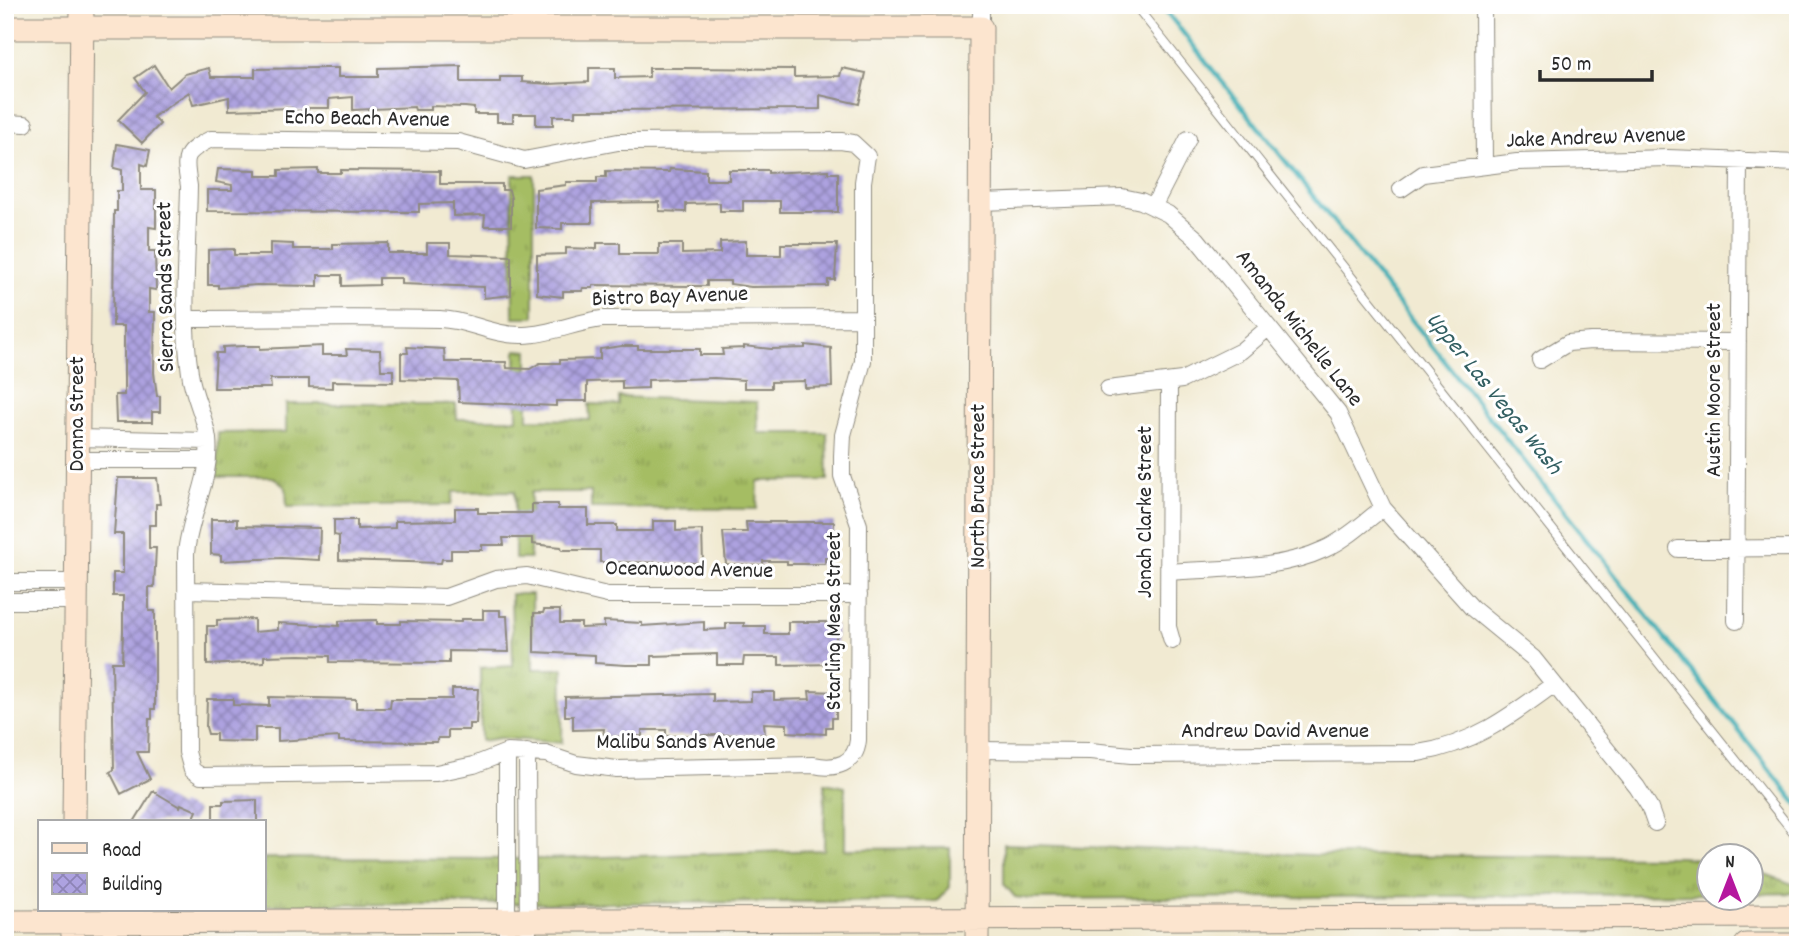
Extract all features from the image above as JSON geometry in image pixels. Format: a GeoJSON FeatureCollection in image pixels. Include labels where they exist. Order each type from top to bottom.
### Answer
{"type":"FeatureCollection","features":[{"type":"Feature","properties":{"kind":"street"},"geometry":{"type":"LineString","coordinates":[[538,5],[538,29]]}},
{"type":"Feature","properties":{"kind":"street"},"geometry":{"type":"LineString","coordinates":[[1483,5],[1484,166]]}},
{"type":"Feature","properties":{"kind":"street"},"geometry":{"type":"LineString","coordinates":[[5,28],[82,16],[538,29],[981,16]]}},
{"type":"Feature","properties":{"kind":"street","name":"Donna Street"},"geometry":{"type":"LineString","coordinates":[[74,820],[82,16]]}},
{"type":"Feature","properties":{"kind":"street","name":"North Bruce Street"},"geometry":{"type":"LineString","coordinates":[[977,945],[981,16]]}},
{"type":"Feature","properties":{"kind":"street"},"geometry":{"type":"LineString","coordinates":[[5,123],[25,124]]}},
{"type":"Feature","properties":{"kind":"street","name":"Echo Beach Avenue"},"geometry":{"type":"LineString","coordinates":[[203,143],[211,139],[458,142],[496,155],[524,160],[618,142],[841,141],[862,149]]}},
{"type":"Feature","properties":{"kind":"street"},"geometry":{"type":"LineString","coordinates":[[1153,207],[1188,139]]}},
{"type":"Feature","properties":{"kind":"street","name":"Sierra Sands Street"},"geometry":{"type":"LineString","coordinates":[[192,770],[187,752],[187,538],[203,489],[208,441],[190,373],[189,186],[184,161],[187,153],[203,143]]}},
{"type":"Feature","properties":{"kind":"street","name":"Starling Mesa Street"},"geometry":{"type":"LineString","coordinates":[[848,761],[857,750],[858,740],[859,525],[842,476],[842,456],[843,435],[860,381],[863,182],[867,156],[862,149]]}},
{"type":"Feature","properties":{"kind":"street","name":"Jake Andrew Avenue"},"geometry":{"type":"LineString","coordinates":[[1401,189],[1423,174],[1576,159],[1798,163]]}},
{"type":"Feature","properties":{"kind":"street","name":"Austin Moore Street"},"geometry":{"type":"LineString","coordinates":[[1736,621],[1739,160]]}},
{"type":"Feature","properties":{"kind":"street","name":"Amanda Michelle Lane"},"geometry":{"type":"LineString","coordinates":[[980,202],[1122,197],[1153,207],[1182,224],[1338,414],[1383,508],[1472,608],[1533,658],[1637,787],[1649,806],[1655,823]]}},
{"type":"Feature","properties":{"kind":"street","name":"Bistro Bay Avenue"},"geometry":{"type":"LineString","coordinates":[[188,319],[443,319],[492,333],[521,335],[557,332],[585,321],[602,319],[863,318]]}},
{"type":"Feature","properties":{"kind":"street"},"geometry":{"type":"LineString","coordinates":[[1108,389],[1182,380],[1241,351],[1268,328]]}},
{"type":"Feature","properties":{"kind":"street"},"geometry":{"type":"LineString","coordinates":[[1540,360],[1561,346],[1580,342],[1738,342]]}},
{"type":"Feature","properties":{"kind":"street","name":"Jonah Clarke Street"},"geometry":{"type":"LineString","coordinates":[[1169,382],[1168,627],[1172,641]]}},
{"type":"Feature","properties":{"kind":"street"},"geometry":{"type":"LineString","coordinates":[[78,449],[208,441]]}},
{"type":"Feature","properties":{"kind":"street"},"geometry":{"type":"LineString","coordinates":[[78,449],[206,460]]}},
{"type":"Feature","properties":{"kind":"street"},"geometry":{"type":"LineString","coordinates":[[1170,572],[1266,565],[1307,556],[1345,538],[1383,508]]}},
{"type":"Feature","properties":{"kind":"street"},"geometry":{"type":"LineString","coordinates":[[1678,549],[1798,548]]}},
{"type":"Feature","properties":{"kind":"street","name":"Oceanwood Avenue"},"geometry":{"type":"LineString","coordinates":[[187,590],[446,597],[496,579],[527,576],[607,595],[859,595]]}},
{"type":"Feature","properties":{"kind":"street"},"geometry":{"type":"LineString","coordinates":[[5,582],[22,582],[77,592]]}},
{"type":"Feature","properties":{"kind":"street"},"geometry":{"type":"LineString","coordinates":[[22,582],[23,601]]}},
{"type":"Feature","properties":{"kind":"street"},"geometry":{"type":"LineString","coordinates":[[5,601],[23,601],[77,592]]}},
{"type":"Feature","properties":{"kind":"street","name":"Andrew David Avenue"},"geometry":{"type":"LineString","coordinates":[[978,750],[1090,751],[1130,755],[1418,753],[1447,749],[1472,739],[1509,717],[1554,684]]}},
{"type":"Feature","properties":{"kind":"street"},"geometry":{"type":"LineString","coordinates":[[507,752],[517,919],[528,945]]}},
{"type":"Feature","properties":{"kind":"street","name":"Malibu Sands Avenue"},"geometry":{"type":"LineString","coordinates":[[192,770],[201,776],[423,773],[454,770],[507,752],[527,752],[617,769],[814,765],[827,768],[848,761]]}},
{"type":"Feature","properties":{"kind":"street"},"geometry":{"type":"LineString","coordinates":[[507,945],[517,919],[527,752]]}},
{"type":"Feature","properties":{"kind":"street"},"geometry":{"type":"LineString","coordinates":[[5,922],[73,926],[517,919],[1798,916]]}},
{"type":"Feature","properties":{"kind":"street"},"geometry":{"type":"LineString","coordinates":[[1746,945],[1798,944]]}},
{"type":"Feature","properties":{"kind":"lane"},"geometry":{"type":"LineString","coordinates":[[1135,5],[1798,838]]}},
{"type":"Feature","properties":{"kind":"green space"},"geometry":{"type":"Polygon","coordinates":[[[512,175],[534,175],[534,317],[513,317],[512,175]]]}},
{"type":"Feature","properties":{"kind":"green space"},"geometry":{"type":"Polygon","coordinates":[[[516,350],[528,351],[528,419],[590,420],[589,404],[619,405],[619,397],[757,402],[758,433],[827,433],[828,480],[758,481],[757,509],[591,508],[591,492],[531,492],[530,559],[515,559],[515,491],[453,492],[451,505],[287,507],[286,488],[273,477],[217,477],[218,433],[286,432],[286,404],[456,404],[457,419],[517,419],[516,350]]]}},
{"type":"Feature","properties":{"kind":"green space"},"geometry":{"type":"Polygon","coordinates":[[[511,594],[532,594],[533,669],[563,669],[562,743],[499,738],[481,741],[480,668],[513,666],[511,594]]]}},
{"type":"Feature","properties":{"kind":"green space"},"geometry":{"type":"Polygon","coordinates":[[[825,783],[845,787],[845,849],[950,848],[950,887],[937,901],[266,905],[266,858],[545,859],[824,850],[825,783]]]}},
{"type":"Feature","properties":{"kind":"green space"},"geometry":{"type":"Polygon","coordinates":[[[1004,844],[1313,855],[1694,858],[1694,894],[1032,899],[1015,897],[1004,884],[1004,844]]]}},
{"type":"Feature","properties":{"kind":"green space"},"geometry":{"type":"Polygon","coordinates":[[[1764,874],[1798,886],[1798,893],[1764,894],[1764,874]]]}},
{"type":"Feature","properties":{"kind":"building"},"geometry":{"type":"Polygon","coordinates":[[[154,65],[169,88],[185,74],[209,68],[211,77],[255,77],[255,69],[338,68],[338,77],[378,77],[378,68],[461,66],[461,82],[500,82],[500,77],[522,77],[522,82],[549,84],[589,82],[589,68],[615,68],[615,78],[649,77],[649,68],[794,69],[794,77],[840,76],[842,68],[866,73],[859,104],[820,95],[820,109],[575,110],[575,116],[553,116],[553,125],[536,125],[536,114],[513,114],[513,122],[497,122],[497,114],[474,114],[474,108],[465,107],[353,110],[353,97],[329,99],[329,108],[308,108],[308,111],[292,111],[292,108],[229,110],[229,97],[193,105],[189,92],[153,117],[160,124],[142,143],[118,120],[145,92],[135,78],[154,65]]]}},
{"type":"Feature","properties":{"kind":"building"},"geometry":{"type":"Polygon","coordinates":[[[117,144],[150,150],[147,166],[141,164],[141,190],[156,190],[156,228],[149,227],[149,251],[155,251],[156,290],[149,289],[149,312],[155,312],[154,373],[157,396],[160,396],[160,412],[152,412],[152,422],[116,422],[115,395],[124,395],[124,326],[113,326],[114,211],[117,211],[117,191],[122,191],[122,170],[114,168],[117,144]]]}},
{"type":"Feature","properties":{"kind":"building"},"geometry":{"type":"Polygon","coordinates":[[[218,169],[256,170],[256,176],[279,176],[279,170],[318,169],[318,173],[341,173],[341,170],[440,171],[440,184],[502,184],[502,190],[509,190],[511,198],[511,226],[484,226],[485,215],[453,216],[453,203],[419,204],[419,212],[207,211],[207,190],[232,190],[232,185],[216,182],[218,169]]]}},
{"type":"Feature","properties":{"kind":"building"},"geometry":{"type":"Polygon","coordinates":[[[670,169],[706,171],[706,180],[729,180],[729,170],[768,170],[768,173],[828,170],[828,173],[838,173],[838,212],[780,212],[780,201],[743,201],[743,211],[720,211],[720,203],[686,204],[686,212],[659,211],[659,202],[592,203],[592,223],[562,223],[562,229],[536,228],[536,189],[566,185],[566,182],[597,182],[597,177],[606,177],[606,171],[669,172],[670,169]]]}},
{"type":"Feature","properties":{"kind":"building"},"geometry":{"type":"Polygon","coordinates":[[[746,241],[746,255],[781,255],[781,244],[837,244],[835,280],[828,280],[828,286],[751,287],[730,284],[730,281],[707,281],[707,286],[593,285],[593,288],[583,288],[582,291],[563,291],[563,297],[537,294],[537,255],[566,254],[566,248],[597,249],[597,243],[620,243],[620,254],[659,254],[659,244],[682,244],[682,254],[720,253],[720,242],[746,241]]]}},
{"type":"Feature","properties":{"kind":"building"},"geometry":{"type":"Polygon","coordinates":[[[270,243],[293,244],[293,249],[333,249],[333,244],[388,243],[388,253],[427,253],[427,243],[450,243],[450,254],[511,256],[511,295],[484,298],[484,287],[401,284],[401,278],[379,278],[379,285],[342,286],[342,275],[318,275],[318,286],[257,285],[218,288],[218,285],[208,285],[208,250],[234,249],[234,255],[270,255],[270,243]]]}},
{"type":"Feature","properties":{"kind":"building"},"geometry":{"type":"Polygon","coordinates":[[[805,345],[831,348],[832,387],[805,388],[805,381],[771,382],[771,388],[744,388],[744,380],[714,378],[648,380],[648,388],[622,389],[622,381],[587,382],[587,401],[556,401],[556,406],[459,402],[458,381],[401,379],[401,353],[408,353],[407,347],[444,349],[445,362],[506,362],[507,368],[530,369],[540,363],[560,363],[560,360],[600,359],[600,349],[622,346],[638,346],[638,349],[700,349],[700,355],[723,355],[722,349],[744,346],[771,349],[805,348],[805,345]]]}},
{"type":"Feature","properties":{"kind":"building"},"geometry":{"type":"Polygon","coordinates":[[[260,346],[260,349],[322,346],[322,355],[347,355],[346,349],[380,350],[381,370],[393,370],[393,382],[332,381],[332,388],[309,387],[309,379],[270,379],[271,388],[214,388],[216,353],[223,353],[223,347],[260,346]]]}},
{"type":"Feature","properties":{"kind":"building"},"geometry":{"type":"Polygon","coordinates":[[[118,478],[157,478],[160,504],[156,504],[156,525],[149,525],[149,548],[156,548],[154,587],[149,587],[149,611],[155,611],[155,709],[152,709],[152,719],[149,719],[148,752],[137,752],[150,779],[121,794],[110,772],[114,770],[112,662],[122,662],[123,632],[123,596],[113,596],[113,573],[123,573],[123,534],[114,534],[118,478]]]}},
{"type":"Feature","properties":{"kind":"building"},"geometry":{"type":"Polygon","coordinates":[[[532,504],[558,504],[558,509],[588,509],[588,525],[617,525],[617,531],[653,531],[653,521],[676,521],[676,531],[702,530],[703,563],[600,562],[600,550],[562,550],[561,547],[532,544],[532,538],[503,538],[504,545],[482,545],[482,550],[451,550],[451,559],[442,559],[441,563],[339,560],[339,536],[334,535],[334,520],[357,520],[357,529],[395,528],[395,521],[455,520],[455,508],[478,508],[478,513],[532,513],[532,504]]]}},
{"type":"Feature","properties":{"kind":"building"},"geometry":{"type":"Polygon","coordinates":[[[211,519],[237,519],[237,526],[320,528],[319,560],[281,558],[221,561],[221,555],[211,554],[211,519]]]}},
{"type":"Feature","properties":{"kind":"building"},"geometry":{"type":"Polygon","coordinates":[[[746,522],[834,522],[832,558],[825,558],[825,564],[763,561],[763,565],[726,564],[723,532],[747,532],[746,522]]]}},
{"type":"Feature","properties":{"kind":"building"},"geometry":{"type":"Polygon","coordinates":[[[483,610],[500,610],[500,616],[507,616],[509,652],[449,651],[449,663],[330,662],[330,656],[300,655],[264,656],[264,662],[207,665],[207,626],[217,626],[217,620],[254,619],[254,632],[278,630],[278,623],[339,626],[339,621],[377,620],[377,624],[401,624],[401,621],[461,622],[461,619],[483,619],[483,610]]]}},
{"type":"Feature","properties":{"kind":"building"},"geometry":{"type":"Polygon","coordinates":[[[544,610],[560,610],[560,623],[581,623],[581,628],[604,627],[604,621],[642,623],[642,626],[704,622],[704,630],[726,629],[726,623],[744,623],[744,626],[765,626],[765,634],[788,634],[788,622],[826,622],[826,625],[836,625],[836,664],[779,665],[779,657],[744,657],[743,665],[717,665],[717,654],[652,656],[652,665],[626,665],[595,663],[595,655],[534,652],[534,613],[543,613],[544,610]]]}},
{"type":"Feature","properties":{"kind":"building"},"geometry":{"type":"Polygon","coordinates":[[[452,689],[478,689],[476,724],[469,724],[469,730],[448,730],[448,738],[438,738],[437,742],[339,741],[339,737],[278,741],[278,728],[255,728],[255,742],[216,741],[216,734],[208,734],[206,727],[207,699],[233,699],[233,705],[269,706],[269,697],[356,699],[356,708],[390,708],[391,699],[452,699],[452,689]]]}},
{"type":"Feature","properties":{"kind":"building"},"geometry":{"type":"Polygon","coordinates":[[[809,691],[836,692],[836,718],[832,718],[832,727],[826,727],[826,734],[787,732],[787,724],[764,723],[765,734],[666,736],[666,730],[642,730],[642,736],[603,737],[604,729],[573,730],[573,716],[565,716],[565,697],[713,694],[713,702],[751,701],[751,692],[774,692],[774,700],[810,699],[809,691]]]}},
{"type":"Feature","properties":{"kind":"building"},"geometry":{"type":"Polygon","coordinates":[[[153,791],[180,807],[181,804],[197,811],[193,820],[135,820],[153,791]]]}},
{"type":"Feature","properties":{"kind":"building"},"geometry":{"type":"Polygon","coordinates":[[[257,800],[257,820],[213,820],[213,804],[223,804],[223,801],[257,800]]]}},
{"type":"Feature","properties":{"kind":"waterway","name":"Upper Las Vegas Wash"},"geometry":{"type":"LineString","coordinates":[[1161,5],[1798,805]]}}]}
